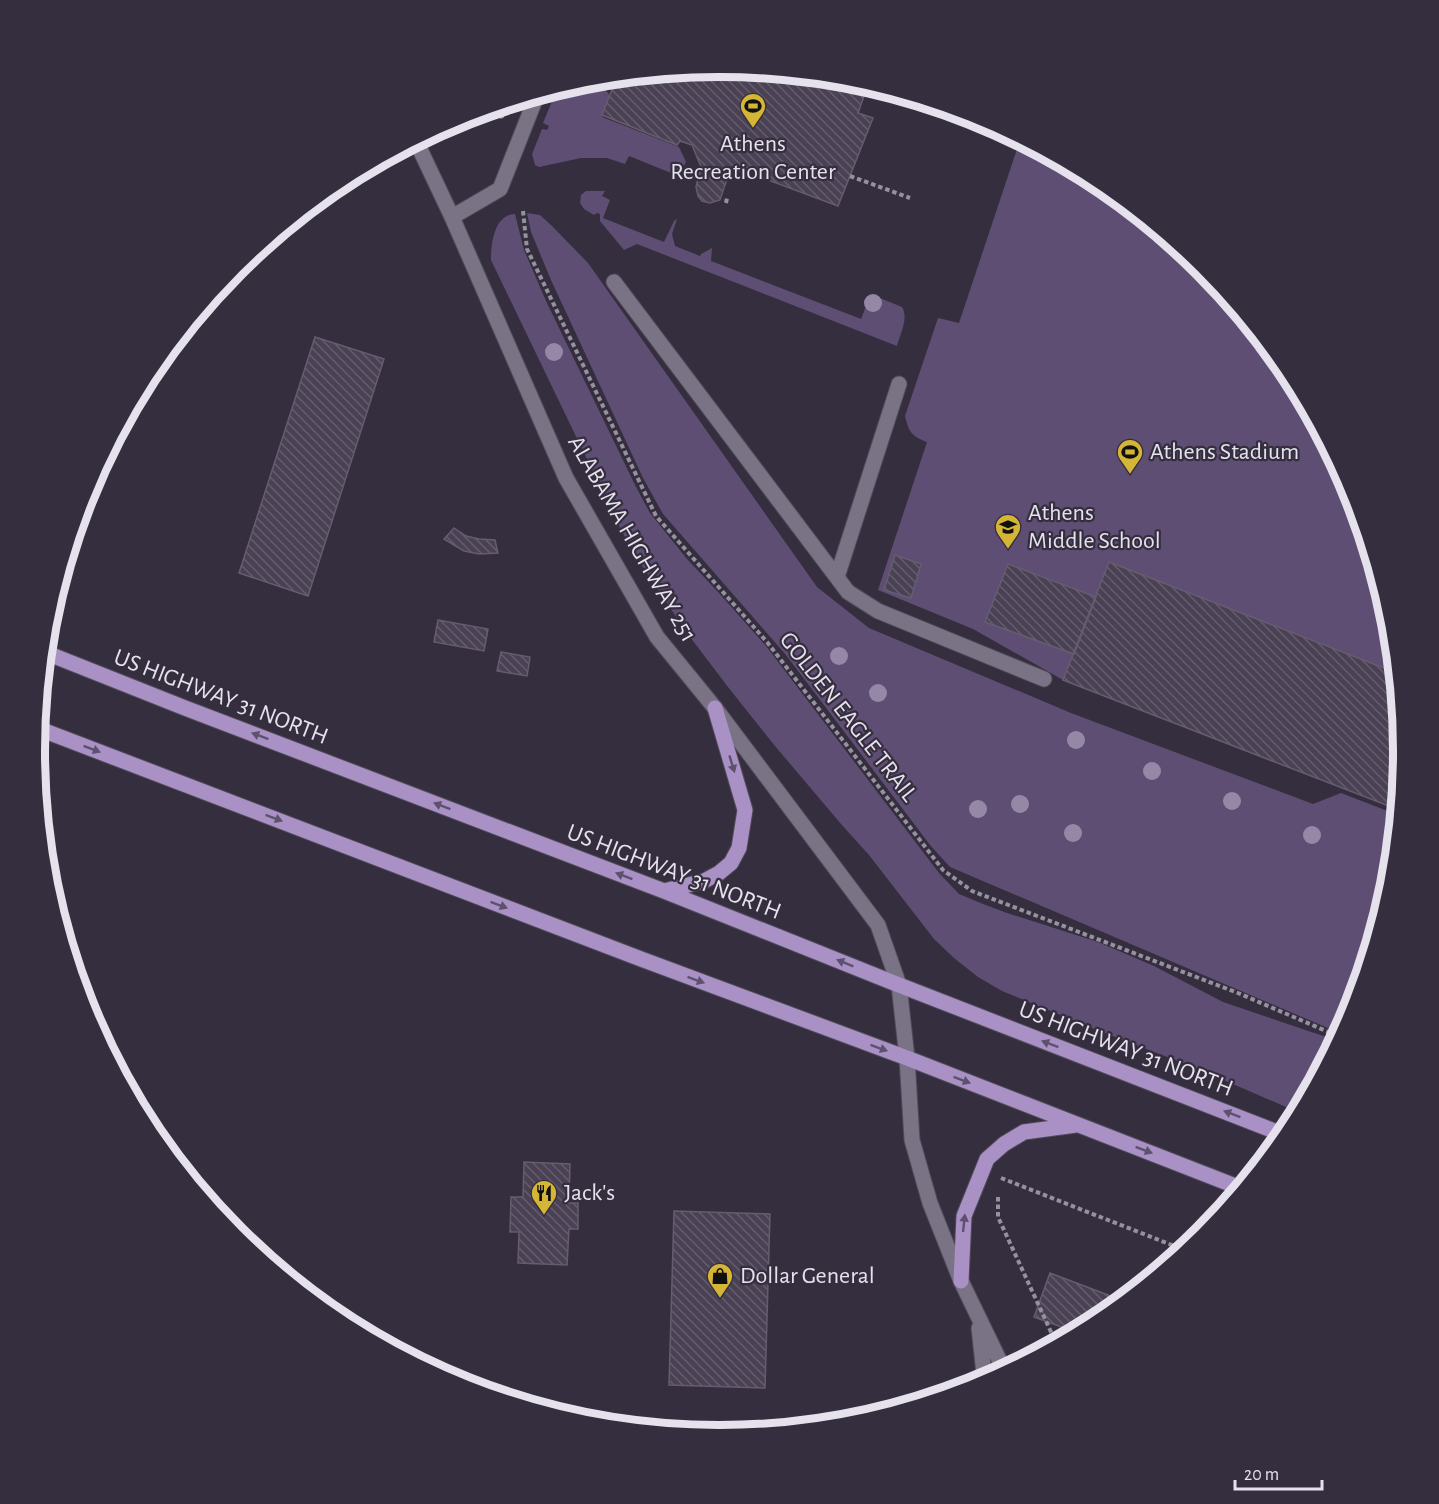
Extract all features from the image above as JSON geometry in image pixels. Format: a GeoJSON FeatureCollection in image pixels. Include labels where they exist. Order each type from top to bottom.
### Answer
{"type":"FeatureCollection","features":[{"type":"Feature","properties":{"kind":"main road"},"geometry":{"type":"LineString","coordinates":[[452,216],[500,189],[534,104]]}},
{"type":"Feature","properties":{"kind":"main road","name":"ALABAMA HIGHWAY 251"},"geometry":{"type":"LineString","coordinates":[[419,148],[452,216],[566,478],[657,637],[715,708],[878,924],[899,985],[907,1058],[912,1140],[930,1203],[961,1281],[1001,1364]]}},
{"type":"Feature","properties":{"kind":"main road"},"geometry":{"type":"LineString","coordinates":[[614,282],[848,592],[878,611],[1044,679]]}},
{"type":"Feature","properties":{"kind":"main road"},"geometry":{"type":"LineString","coordinates":[[837,577],[899,384]]}},
{"type":"Feature","properties":{"kind":"main road","name":"US HIGHWAY 31 NORTH"},"geometry":{"type":"LineString","coordinates":[[52,655],[664,891],[1277,1132]]}},
{"type":"Feature","properties":{"kind":"main road"},"geometry":{"type":"LineString","coordinates":[[664,891],[704,881],[719,873],[731,862],[739,848],[745,810],[715,708]]}},
{"type":"Feature","properties":{"kind":"main road"},"geometry":{"type":"LineString","coordinates":[[45,731],[907,1058],[1236,1186]]}},
{"type":"Feature","properties":{"kind":"main road"},"geometry":{"type":"LineString","coordinates":[[961,1281],[963,1216],[987,1159],[1004,1144],[1024,1132],[1079,1125]]}},
{"type":"Feature","properties":{"kind":"main road"},"geometry":{"type":"LineString","coordinates":[[978,1316],[985,1372]]}},
{"type":"Feature","properties":{"kind":"path"},"geometry":{"type":"LineString","coordinates":[[850,176],[910,198]]}},
{"type":"Feature","properties":{"kind":"path","name":"GOLDEN EAGLE TRAIL"},"geometry":{"type":"LineString","coordinates":[[523,211],[527,249],[656,516],[767,642],[943,870],[972,891],[1238,993],[1332,1033]]}},
{"type":"Feature","properties":{"kind":"path"},"geometry":{"type":"LineString","coordinates":[[1054,1338],[998,1217],[998,1177],[1177,1247]]}},
{"type":"Feature","properties":{"kind":"shaded area"},"geometry":{"type":"Polygon","coordinates":[[[605,87],[610,96],[602,117],[679,147],[686,162],[676,175],[629,156],[625,164],[607,158],[581,158],[539,167],[535,165],[532,154],[542,129],[547,130],[549,126],[543,123],[553,98],[605,87]]]}},
{"type":"Feature","properties":{"kind":"shaded area","name":"Athens Stadium"},"geometry":{"type":"Polygon","coordinates":[[[1018,147],[1094,191],[1130,217],[1164,245],[1227,307],[1255,341],[1304,415],[1343,494],[1358,535],[1381,620],[1388,664],[1393,708],[1392,807],[1063,680],[973,629],[878,590],[927,442],[912,433],[905,416],[938,318],[959,323],[1018,147]]]}},
{"type":"Feature","properties":{"kind":"shaded area"},"geometry":{"type":"Polygon","coordinates":[[[586,191],[605,191],[602,196],[610,200],[603,218],[664,242],[677,219],[672,234],[675,246],[700,256],[712,248],[711,261],[861,319],[868,302],[875,296],[902,307],[905,316],[897,346],[637,244],[624,250],[600,221],[600,214],[594,215],[584,209],[580,203],[581,195],[586,191]]]}},
{"type":"Feature","properties":{"kind":"shaded area"},"geometry":{"type":"Polygon","coordinates":[[[527,213],[540,215],[588,263],[817,587],[869,628],[1071,713],[1313,804],[1341,793],[1391,812],[1381,884],[1371,927],[1358,969],[1333,1030],[950,867],[930,845],[786,655],[663,514],[643,478],[531,232],[527,213]]]}},
{"type":"Feature","properties":{"kind":"shaded area"},"geometry":{"type":"Polygon","coordinates":[[[515,214],[524,250],[546,301],[650,513],[687,559],[766,646],[939,873],[959,894],[1007,913],[1098,942],[1154,966],[1223,1002],[1330,1038],[1291,1109],[1196,1068],[1002,991],[978,977],[934,939],[869,855],[775,746],[728,687],[687,633],[622,532],[491,260],[495,231],[502,219],[515,214]]]}},
{"type":"Feature","properties":{"kind":"building","name":"Athens Recreation Center"},"geometry":{"type":"Polygon","coordinates":[[[720,77],[808,83],[865,93],[858,113],[873,118],[838,206],[760,177],[761,171],[751,166],[728,176],[701,167],[692,145],[680,141],[677,145],[602,115],[614,86],[720,77]]]}},
{"type":"Feature","properties":{"kind":"building"},"geometry":{"type":"Polygon","coordinates":[[[701,167],[728,176],[720,200],[710,203],[702,201],[698,196],[696,187],[701,167]]]}},
{"type":"Feature","properties":{"kind":"building"},"geometry":{"type":"Polygon","coordinates":[[[315,337],[384,359],[308,596],[239,573],[315,337]]]}},
{"type":"Feature","properties":{"kind":"building"},"geometry":{"type":"Polygon","coordinates":[[[454,528],[466,536],[495,540],[498,553],[479,554],[464,551],[444,539],[454,528]]]}},
{"type":"Feature","properties":{"kind":"building"},"geometry":{"type":"Polygon","coordinates":[[[895,555],[921,564],[911,598],[884,590],[895,555]]]}},
{"type":"Feature","properties":{"kind":"building"},"geometry":{"type":"Polygon","coordinates":[[[1109,562],[1389,670],[1393,708],[1394,752],[1392,807],[1063,680],[1109,562]]]}},
{"type":"Feature","properties":{"kind":"building"},"geometry":{"type":"Polygon","coordinates":[[[1008,564],[1096,597],[1074,654],[985,622],[1008,564]]]}},
{"type":"Feature","properties":{"kind":"building"},"geometry":{"type":"Polygon","coordinates":[[[438,620],[488,629],[484,651],[434,642],[438,620]]]}},
{"type":"Feature","properties":{"kind":"building"},"geometry":{"type":"Polygon","coordinates":[[[501,652],[530,657],[527,676],[497,671],[501,652]]]}},
{"type":"Feature","properties":{"kind":"building","name":"Jack's"},"geometry":{"type":"Polygon","coordinates":[[[524,1162],[570,1164],[569,1203],[578,1203],[578,1229],[569,1229],[567,1265],[518,1263],[519,1232],[510,1232],[511,1197],[523,1197],[524,1162]]]}},
{"type":"Feature","properties":{"kind":"building","name":"Dollar General"},"geometry":{"type":"Polygon","coordinates":[[[674,1211],[770,1214],[765,1388],[669,1385],[674,1211]]]}},
{"type":"Feature","properties":{"kind":"building"},"geometry":{"type":"Polygon","coordinates":[[[1050,1273],[1115,1298],[1068,1329],[1034,1317],[1050,1273]]]}},
{"type":"Feature","properties":{"kind":"place","name":"Athens Recreation Center"},"geometry":{"type":"Point","coordinates":[753,129]}},
{"type":"Feature","properties":{"kind":"place","name":"Athens Stadium"},"geometry":{"type":"Point","coordinates":[1130,475]}},
{"type":"Feature","properties":{"kind":"place","name":"Athens Middle School"},"geometry":{"type":"Point","coordinates":[1008,550]}},
{"type":"Feature","properties":{"kind":"place","name":"Jack's"},"geometry":{"type":"Point","coordinates":[544,1216]}},
{"type":"Feature","properties":{"kind":"place","name":"Dollar General"},"geometry":{"type":"Point","coordinates":[720,1299]}}]}
